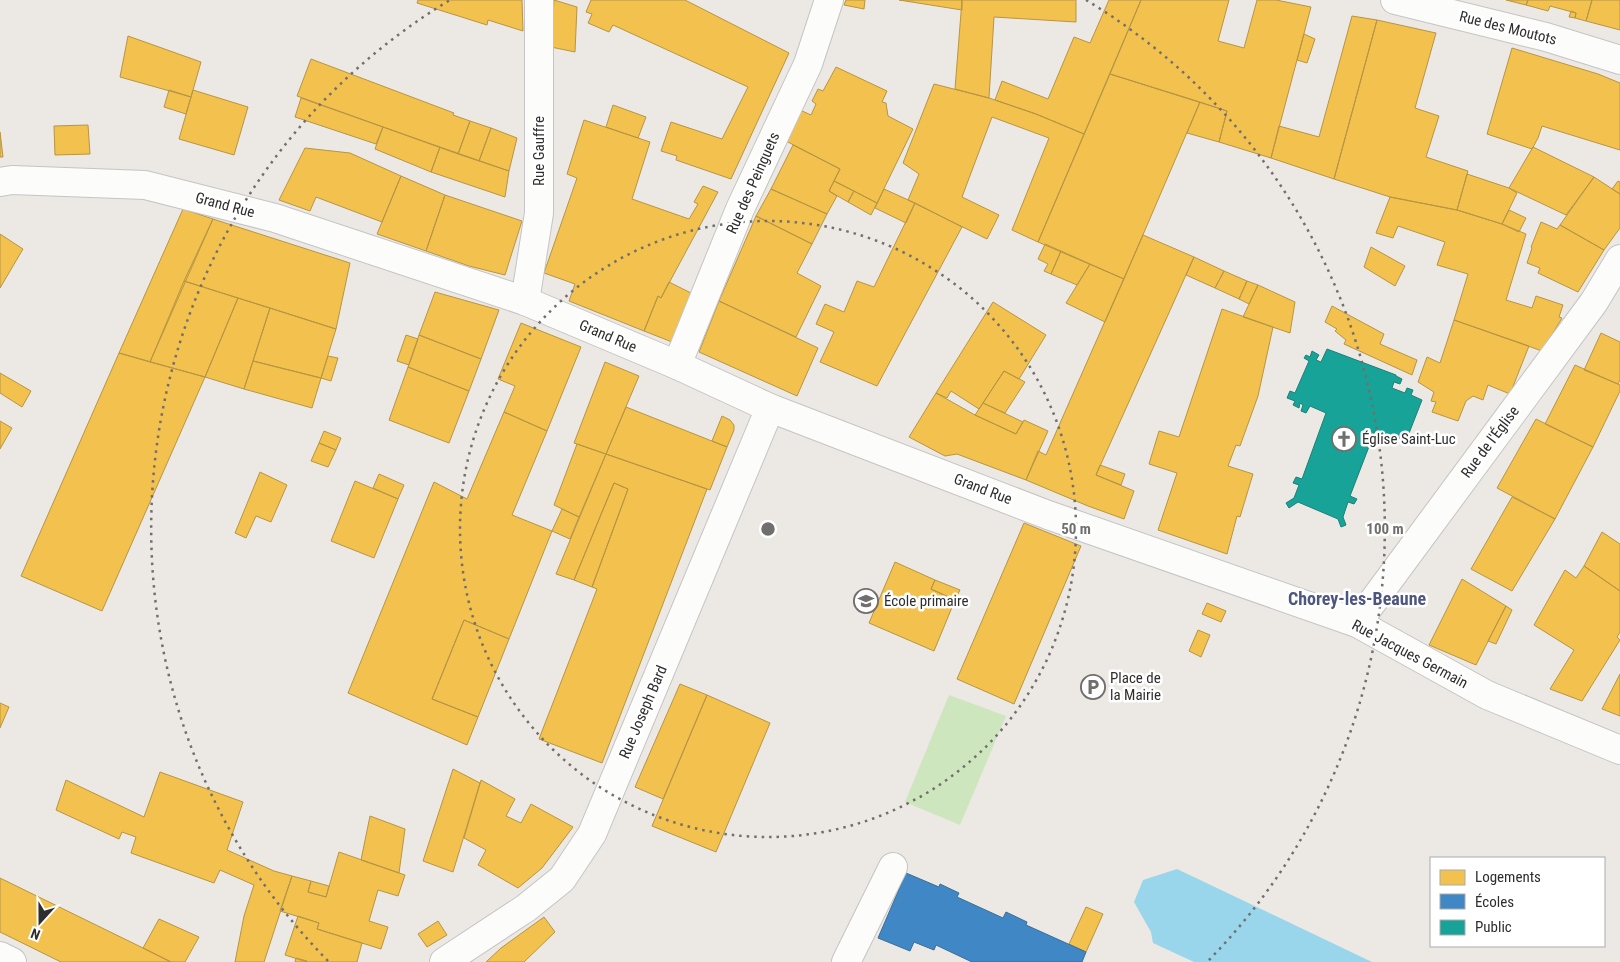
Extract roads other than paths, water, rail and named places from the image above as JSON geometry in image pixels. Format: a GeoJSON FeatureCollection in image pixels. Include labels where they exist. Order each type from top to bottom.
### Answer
{"type":"FeatureCollection","features":[{"type":"Feature","properties":{"kind":"street","name":"Rue Gauffre"},"geometry":{"type":"LineString","coordinates":[[525,301],[539,213],[539,0]]}},
{"type":"Feature","properties":{"kind":"street","name":"Rue des Peinguets"},"geometry":{"type":"LineString","coordinates":[[677,365],[740,209],[808,64],[829,0]]}},
{"type":"Feature","properties":{"kind":"street","name":"Rue des Moutots"},"geometry":{"type":"LineString","coordinates":[[1394,0],[1546,37],[1620,60]]}},
{"type":"Feature","properties":{"kind":"street","name":"Grand Rue"},"geometry":{"type":"LineString","coordinates":[[0,182],[12,180],[145,184],[275,218],[525,301],[677,365],[770,408],[1048,514],[1197,568]]}},
{"type":"Feature","properties":{"kind":"street","name":"Rue de l'Église"},"geometry":{"type":"LineString","coordinates":[[1356,623],[1594,302],[1620,259]]}},
{"type":"Feature","properties":{"kind":"street","name":"Rue Joseph Bard"},"geometry":{"type":"LineString","coordinates":[[444,962],[526,908],[562,880],[592,834],[770,408]]}},
{"type":"Feature","properties":{"kind":"street","name":"Rue Jacques Germain"},"geometry":{"type":"LineString","coordinates":[[1197,568],[1356,623],[1487,695],[1620,750]]}},
{"type":"Feature","properties":{"kind":"street"},"geometry":{"type":"LineString","coordinates":[[846,962],[893,867]]}},
{"type":"Feature","properties":{"kind":"street"},"geometry":{"type":"LineString","coordinates":[[0,956],[12,962]]}},
{"type":"Feature","properties":{"kind":"water"},"geometry":{"type":"Polygon","coordinates":[[[1177,869],[1372,962],[1194,962],[1153,943],[1151,932],[1134,902],[1143,880],[1177,869]]]}},
{"type":"Feature","properties":{"kind":"place","name":"Église Saint-Luc"},"geometry":{"type":"Point","coordinates":[1344,439]}},
{"type":"Feature","properties":{"kind":"place","name":"École primaire"},"geometry":{"type":"Point","coordinates":[866,601]}},
{"type":"Feature","properties":{"kind":"place","name":"Place de la Mairie"},"geometry":{"type":"Point","coordinates":[1093,687]}},
{"type":"Feature","properties":{"kind":"district","name":"Chorey-les-Beaune"},"geometry":{"type":"Point","coordinates":[1357,598]}}]}
